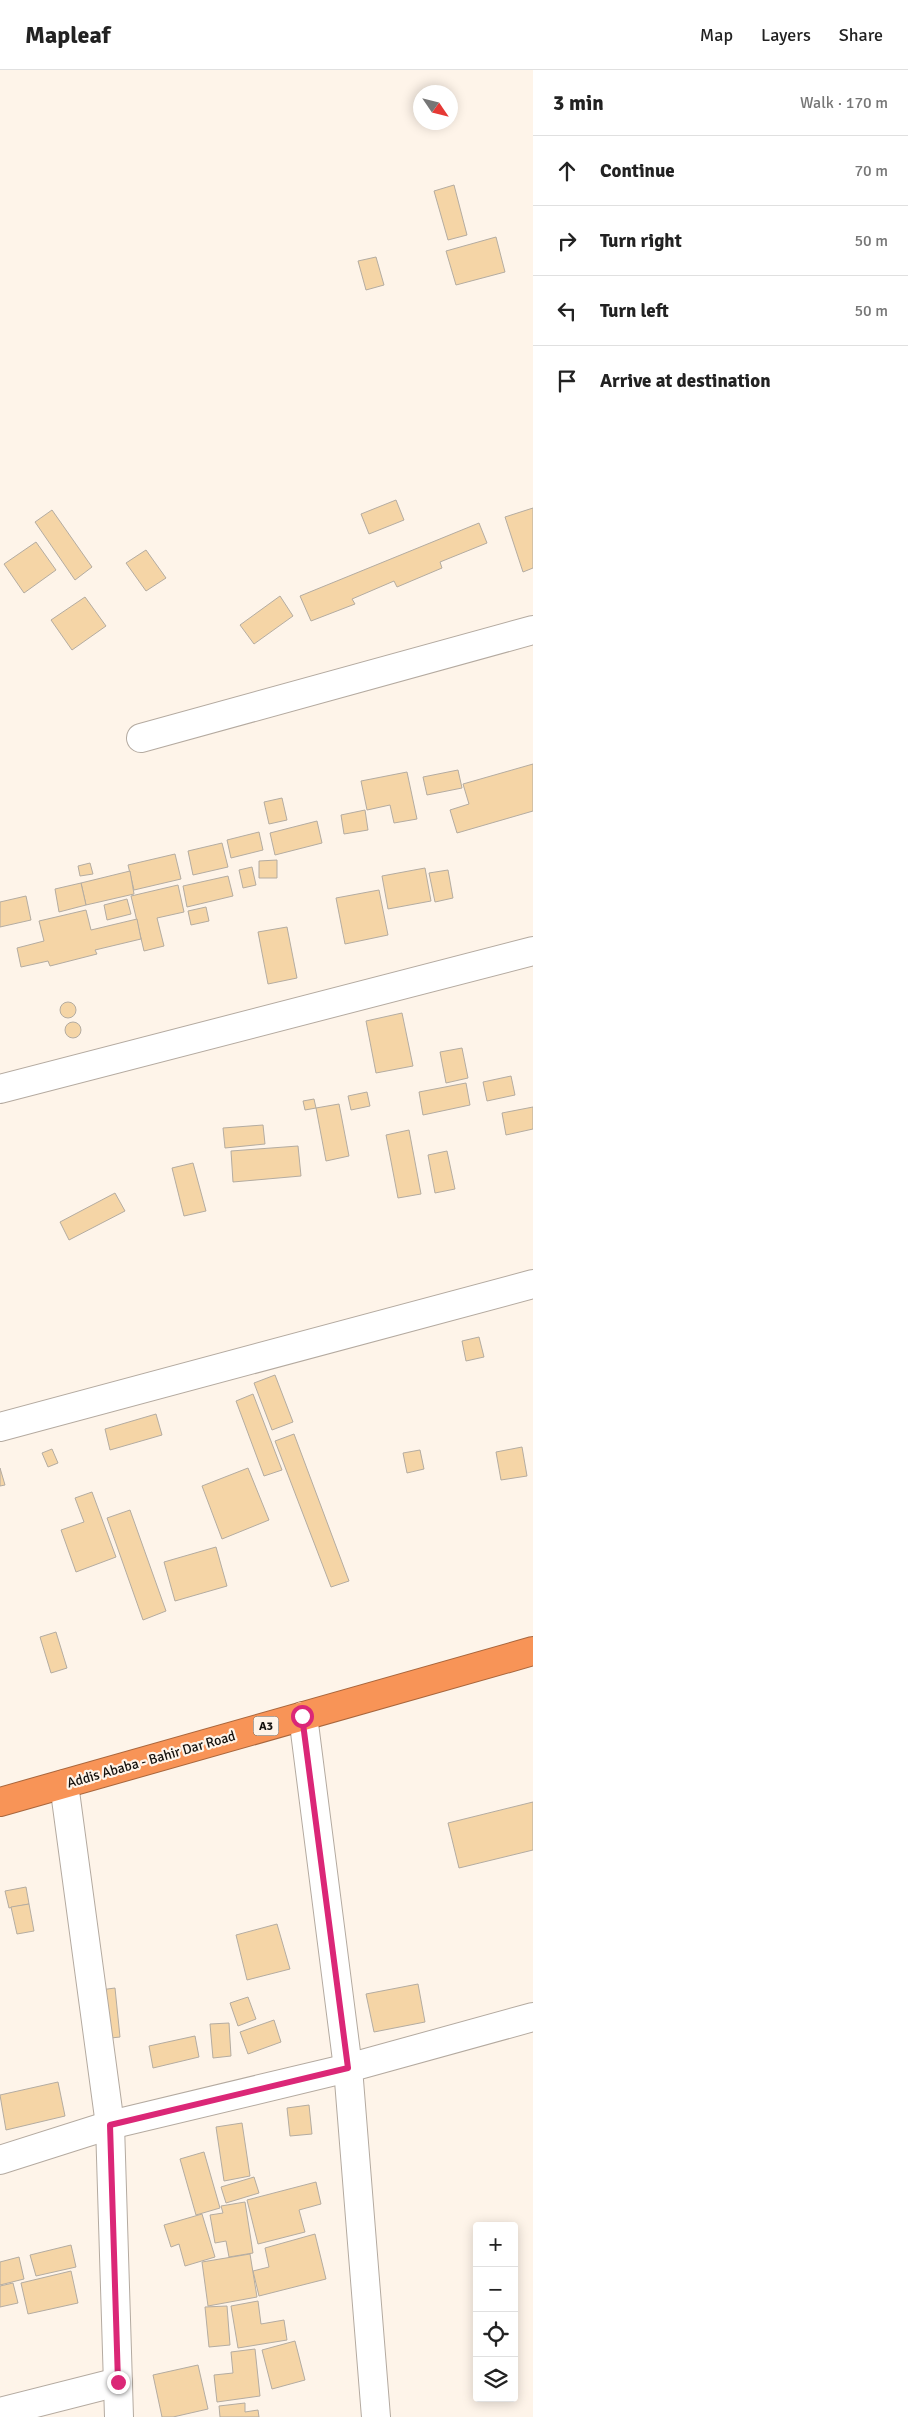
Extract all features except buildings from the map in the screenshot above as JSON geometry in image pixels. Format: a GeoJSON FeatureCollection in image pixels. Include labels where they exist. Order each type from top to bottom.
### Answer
{"type":"FeatureCollection","features":[{"type":"Feature","properties":{"kind":"highway","name":"Addis Ababa - Bahir Dar Road"},"geometry":{"type":"LineString","coordinates":[[0,1802],[533,1651]]}},
{"type":"Feature","properties":{"kind":"street"},"geometry":{"type":"LineString","coordinates":[[141,738],[533,630]]}},
{"type":"Feature","properties":{"kind":"street"},"geometry":{"type":"LineString","coordinates":[[0,1089],[533,951]]}},
{"type":"Feature","properties":{"kind":"street"},"geometry":{"type":"LineString","coordinates":[[0,1428],[533,1284]]}},
{"type":"Feature","properties":{"kind":"street"},"geometry":{"type":"LineString","coordinates":[[302,1716],[348,2068],[376,2417]]}},
{"type":"Feature","properties":{"kind":"street"},"geometry":{"type":"LineString","coordinates":[[64,1784],[110,2125],[119,2417]]}},
{"type":"Feature","properties":{"kind":"street"},"geometry":{"type":"LineString","coordinates":[[0,2160],[110,2125],[348,2068],[533,2017]]}},
{"type":"Feature","properties":{"kind":"street"},"geometry":{"type":"LineString","coordinates":[[0,2412],[118,2382]]}},
{"type":"Feature","properties":{"kind":"route"},"geometry":{"type":"LineString","coordinates":[[118,2382],[110,2125],[348,2068],[302,1716]]}}]}
